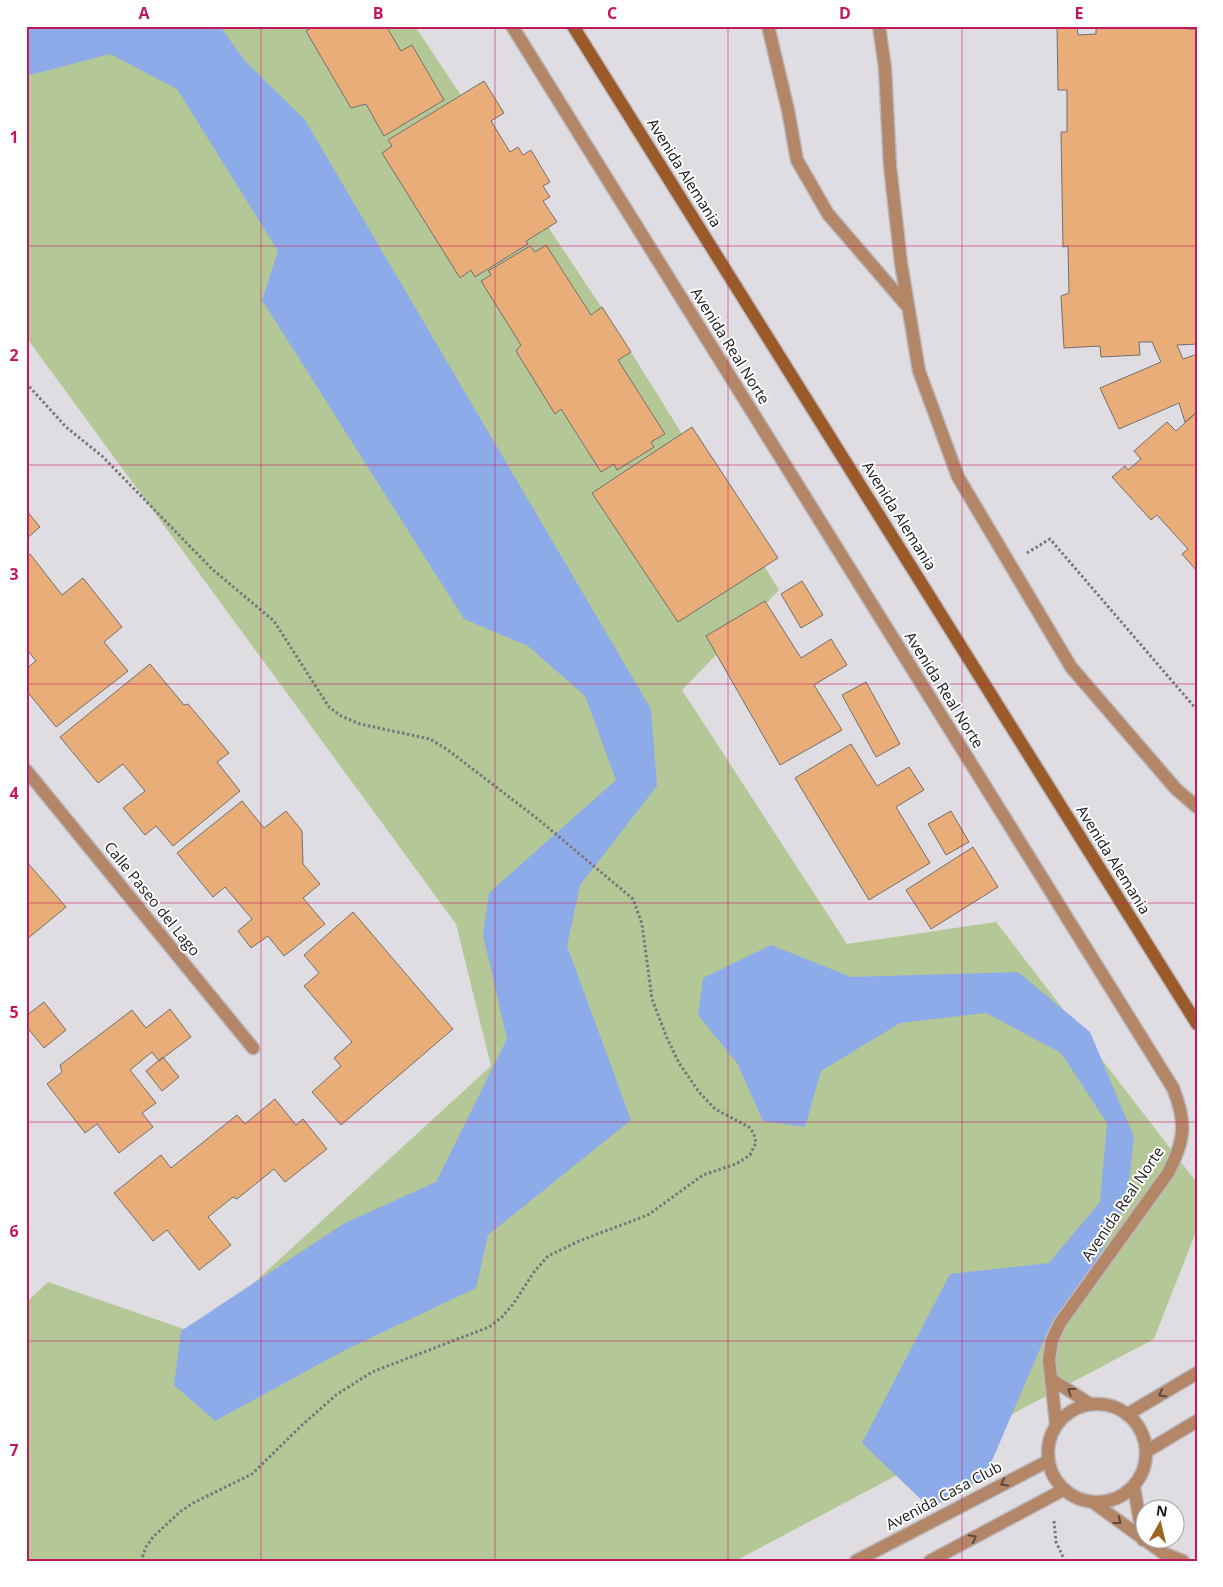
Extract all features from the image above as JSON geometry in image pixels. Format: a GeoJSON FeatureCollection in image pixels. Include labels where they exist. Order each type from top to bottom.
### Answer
{"type":"FeatureCollection","features":[{"type":"Feature","properties":{"kind":"street","name":"Avenida Real Norte"},"geometry":{"type":"LineString","coordinates":[[512,26],[1173,1088],[1181,1109],[1182,1132],[1178,1153],[1168,1173],[1060,1323],[1052,1340],[1049,1360],[1056,1424]]}},
{"type":"Feature","properties":{"kind":"street","name":"Avenida Alemania"},"geometry":{"type":"LineString","coordinates":[[573,26],[1197,1024]]}},
{"type":"Feature","properties":{"kind":"street"},"geometry":{"type":"LineString","coordinates":[[768,26],[788,110],[797,160],[828,214],[908,307]]}},
{"type":"Feature","properties":{"kind":"street"},"geometry":{"type":"LineString","coordinates":[[879,26],[886,68],[890,166],[901,263],[919,371],[958,477],[1071,667],[1176,788],[1197,806]]}},
{"type":"Feature","properties":{"kind":"street","name":"Calle Paseo del Lago"},"geometry":{"type":"LineString","coordinates":[[26,770],[253,1048]]}},
{"type":"Feature","properties":{"kind":"street"},"geometry":{"type":"LineString","coordinates":[[1128,1414],[1197,1374]]}},
{"type":"Feature","properties":{"kind":"street"},"geometry":{"type":"LineString","coordinates":[[1051,1379],[1090,1404]]}},
{"type":"Feature","properties":{"kind":"street"},"geometry":{"type":"LineString","coordinates":[[1090,1404],[1104,1404],[1116,1407],[1128,1414],[1142,1430],[1147,1451],[1144,1471],[1134,1487],[1116,1499],[1094,1503],[1077,1499],[1063,1490],[1053,1476],[1048,1461],[1048,1442],[1056,1424],[1071,1410],[1090,1404]]}},
{"type":"Feature","properties":{"kind":"street"},"geometry":{"type":"LineString","coordinates":[[1147,1451],[1197,1421]]}},
{"type":"Feature","properties":{"kind":"street","name":"Avenida Casa Club"},"geometry":{"type":"LineString","coordinates":[[856,1561],[1048,1461]]}},
{"type":"Feature","properties":{"kind":"street"},"geometry":{"type":"LineString","coordinates":[[1134,1487],[1136,1500]]}},
{"type":"Feature","properties":{"kind":"street"},"geometry":{"type":"LineString","coordinates":[[930,1561],[1063,1490]]}},
{"type":"Feature","properties":{"kind":"street"},"geometry":{"type":"LineString","coordinates":[[1094,1503],[1136,1535]]}},
{"type":"Feature","properties":{"kind":"street"},"geometry":{"type":"LineString","coordinates":[[1158,1550],[1183,1561]]}},
{"type":"Feature","properties":{"kind":"path"},"geometry":{"type":"LineString","coordinates":[[26,382],[66,427],[102,456],[212,569],[274,621],[330,707],[341,716],[360,724],[430,739],[448,750],[539,820],[633,899],[642,924],[652,998],[679,1063],[699,1092],[715,1109],[748,1127],[754,1134],[756,1143],[750,1155],[736,1164],[703,1175],[648,1215],[579,1241],[548,1256],[534,1272],[514,1303],[502,1317],[489,1327],[372,1372],[336,1395],[252,1474],[193,1503],[181,1511],[153,1537],[146,1547],[141,1561]]}},
{"type":"Feature","properties":{"kind":"path"},"geometry":{"type":"LineString","coordinates":[[1009,564],[1050,539],[1197,710]]}},
{"type":"Feature","properties":{"kind":"path"},"geometry":{"type":"LineString","coordinates":[[1063,1490],[1062,1506],[1054,1518],[1056,1542],[1065,1561]]}},
{"type":"Feature","properties":{"kind":"green space"},"geometry":{"type":"Polygon","coordinates":[[[26,26],[415,26],[631,352],[779,590],[682,690],[847,944],[996,922],[1197,1183],[1197,1229],[1154,1339],[735,1561],[26,1561],[26,1303],[48,1282],[198,1334],[491,1066],[456,924],[26,337],[26,26]]]}},
{"type":"Feature","properties":{"kind":"water"},"geometry":{"type":"Polygon","coordinates":[[[26,26],[220,26],[245,61],[305,120],[651,709],[657,786],[580,885],[567,946],[631,1120],[488,1235],[476,1288],[345,1350],[215,1421],[174,1385],[181,1331],[345,1223],[436,1182],[507,1039],[483,935],[489,893],[616,780],[585,696],[528,646],[464,619],[262,300],[278,251],[177,89],[110,54],[26,76],[26,26]]]}},
{"type":"Feature","properties":{"kind":"water"},"geometry":{"type":"Polygon","coordinates":[[[771,945],[851,977],[1018,972],[1090,1032],[1134,1137],[1127,1201],[1084,1285],[1048,1330],[985,1477],[930,1508],[862,1443],[950,1274],[1049,1263],[1100,1202],[1107,1123],[1061,1053],[986,1013],[900,1023],[821,1071],[805,1127],[763,1121],[737,1063],[698,1015],[703,978],[771,945]]]}},
{"type":"Feature","properties":{"kind":"building"},"geometry":{"type":"Polygon","coordinates":[[[314,26],[386,26],[401,51],[412,45],[444,100],[384,136],[366,104],[351,108],[306,31],[314,26]]]}},
{"type":"Feature","properties":{"kind":"building"},"geometry":{"type":"Polygon","coordinates":[[[1057,26],[1077,26],[1078,35],[1096,34],[1096,26],[1187,26],[1187,29],[1197,29],[1197,344],[1177,345],[1183,359],[1197,354],[1197,412],[1185,422],[1179,403],[1119,429],[1100,388],[1161,362],[1152,342],[1139,342],[1140,355],[1101,357],[1100,346],[1064,348],[1061,296],[1069,293],[1068,246],[1063,247],[1061,132],[1067,132],[1067,90],[1058,90],[1057,26]]]}},
{"type":"Feature","properties":{"kind":"building"},"geometry":{"type":"Polygon","coordinates":[[[484,81],[504,113],[491,121],[510,152],[518,147],[523,155],[531,150],[550,182],[543,186],[550,197],[543,201],[557,222],[526,241],[528,244],[475,277],[471,270],[460,278],[382,153],[392,146],[388,140],[484,81]]]}},
{"type":"Feature","properties":{"kind":"building"},"geometry":{"type":"Polygon","coordinates":[[[546,245],[591,315],[602,307],[631,352],[618,360],[665,434],[651,442],[654,447],[617,470],[614,464],[601,472],[561,409],[555,414],[516,351],[521,345],[481,281],[491,275],[488,271],[530,246],[535,252],[546,245]]]}},
{"type":"Feature","properties":{"kind":"building"},"geometry":{"type":"Polygon","coordinates":[[[1197,412],[1197,571],[1182,554],[1188,549],[1157,515],[1151,520],[1112,477],[1125,466],[1128,470],[1141,459],[1134,451],[1167,422],[1176,431],[1197,412]]]}},
{"type":"Feature","properties":{"kind":"building"},"geometry":{"type":"Polygon","coordinates":[[[692,427],[778,558],[678,622],[592,493],[692,427]]]}},
{"type":"Feature","properties":{"kind":"building"},"geometry":{"type":"Polygon","coordinates":[[[26,510],[40,527],[26,539],[26,510]]]}},
{"type":"Feature","properties":{"kind":"building"},"geometry":{"type":"Polygon","coordinates":[[[30,554],[62,595],[83,578],[122,627],[104,642],[128,671],[56,727],[26,690],[26,669],[36,661],[26,648],[26,557],[30,554]]]}},
{"type":"Feature","properties":{"kind":"building"},"geometry":{"type":"Polygon","coordinates":[[[802,581],[823,615],[801,628],[781,594],[802,581]]]}},
{"type":"Feature","properties":{"kind":"building"},"geometry":{"type":"Polygon","coordinates":[[[765,601],[801,658],[831,639],[847,665],[814,685],[842,730],[780,765],[706,636],[765,601]]]}},
{"type":"Feature","properties":{"kind":"building"},"geometry":{"type":"Polygon","coordinates":[[[150,664],[184,705],[188,704],[229,753],[217,762],[240,791],[173,846],[156,826],[145,835],[123,808],[145,791],[123,764],[98,783],[60,737],[150,664]]]}},
{"type":"Feature","properties":{"kind":"building"},"geometry":{"type":"Polygon","coordinates":[[[866,682],[900,744],[876,757],[842,695],[866,682]]]}},
{"type":"Feature","properties":{"kind":"building"},"geometry":{"type":"Polygon","coordinates":[[[851,744],[877,786],[909,767],[924,790],[896,807],[930,863],[869,900],[795,778],[851,744]]]}},
{"type":"Feature","properties":{"kind":"building"},"geometry":{"type":"Polygon","coordinates":[[[242,801],[264,828],[286,811],[302,831],[303,864],[320,884],[303,898],[325,924],[284,956],[268,936],[251,948],[238,931],[252,919],[225,887],[213,897],[177,853],[242,801]]]}},
{"type":"Feature","properties":{"kind":"building"},"geometry":{"type":"Polygon","coordinates":[[[951,811],[969,842],[946,855],[928,824],[951,811]]]}},
{"type":"Feature","properties":{"kind":"building"},"geometry":{"type":"Polygon","coordinates":[[[973,847],[998,887],[931,929],[906,890],[973,847]]]}},
{"type":"Feature","properties":{"kind":"building"},"geometry":{"type":"Polygon","coordinates":[[[26,861],[66,907],[26,940],[26,861]]]}},
{"type":"Feature","properties":{"kind":"building"},"geometry":{"type":"Polygon","coordinates":[[[353,912],[453,1029],[341,1125],[312,1092],[341,1066],[334,1058],[352,1042],[304,986],[319,973],[304,955],[353,912]]]}},
{"type":"Feature","properties":{"kind":"building"},"geometry":{"type":"Polygon","coordinates":[[[44,1002],[66,1030],[44,1048],[26,1026],[26,1016],[44,1002]]]}},
{"type":"Feature","properties":{"kind":"building"},"geometry":{"type":"Polygon","coordinates":[[[170,1009],[191,1037],[159,1061],[152,1052],[130,1070],[156,1103],[142,1113],[153,1127],[119,1153],[97,1124],[85,1133],[47,1084],[62,1072],[60,1065],[132,1010],[146,1028],[170,1009]]]}},
{"type":"Feature","properties":{"kind":"building"},"geometry":{"type":"Polygon","coordinates":[[[163,1057],[179,1077],[162,1091],[146,1071],[163,1057]]]}},
{"type":"Feature","properties":{"kind":"building"},"geometry":{"type":"Polygon","coordinates":[[[275,1099],[296,1125],[303,1119],[327,1149],[285,1182],[274,1169],[237,1199],[233,1197],[208,1217],[231,1245],[199,1270],[167,1230],[153,1241],[114,1193],[161,1155],[171,1168],[237,1115],[245,1124],[275,1099]]]}}]}
